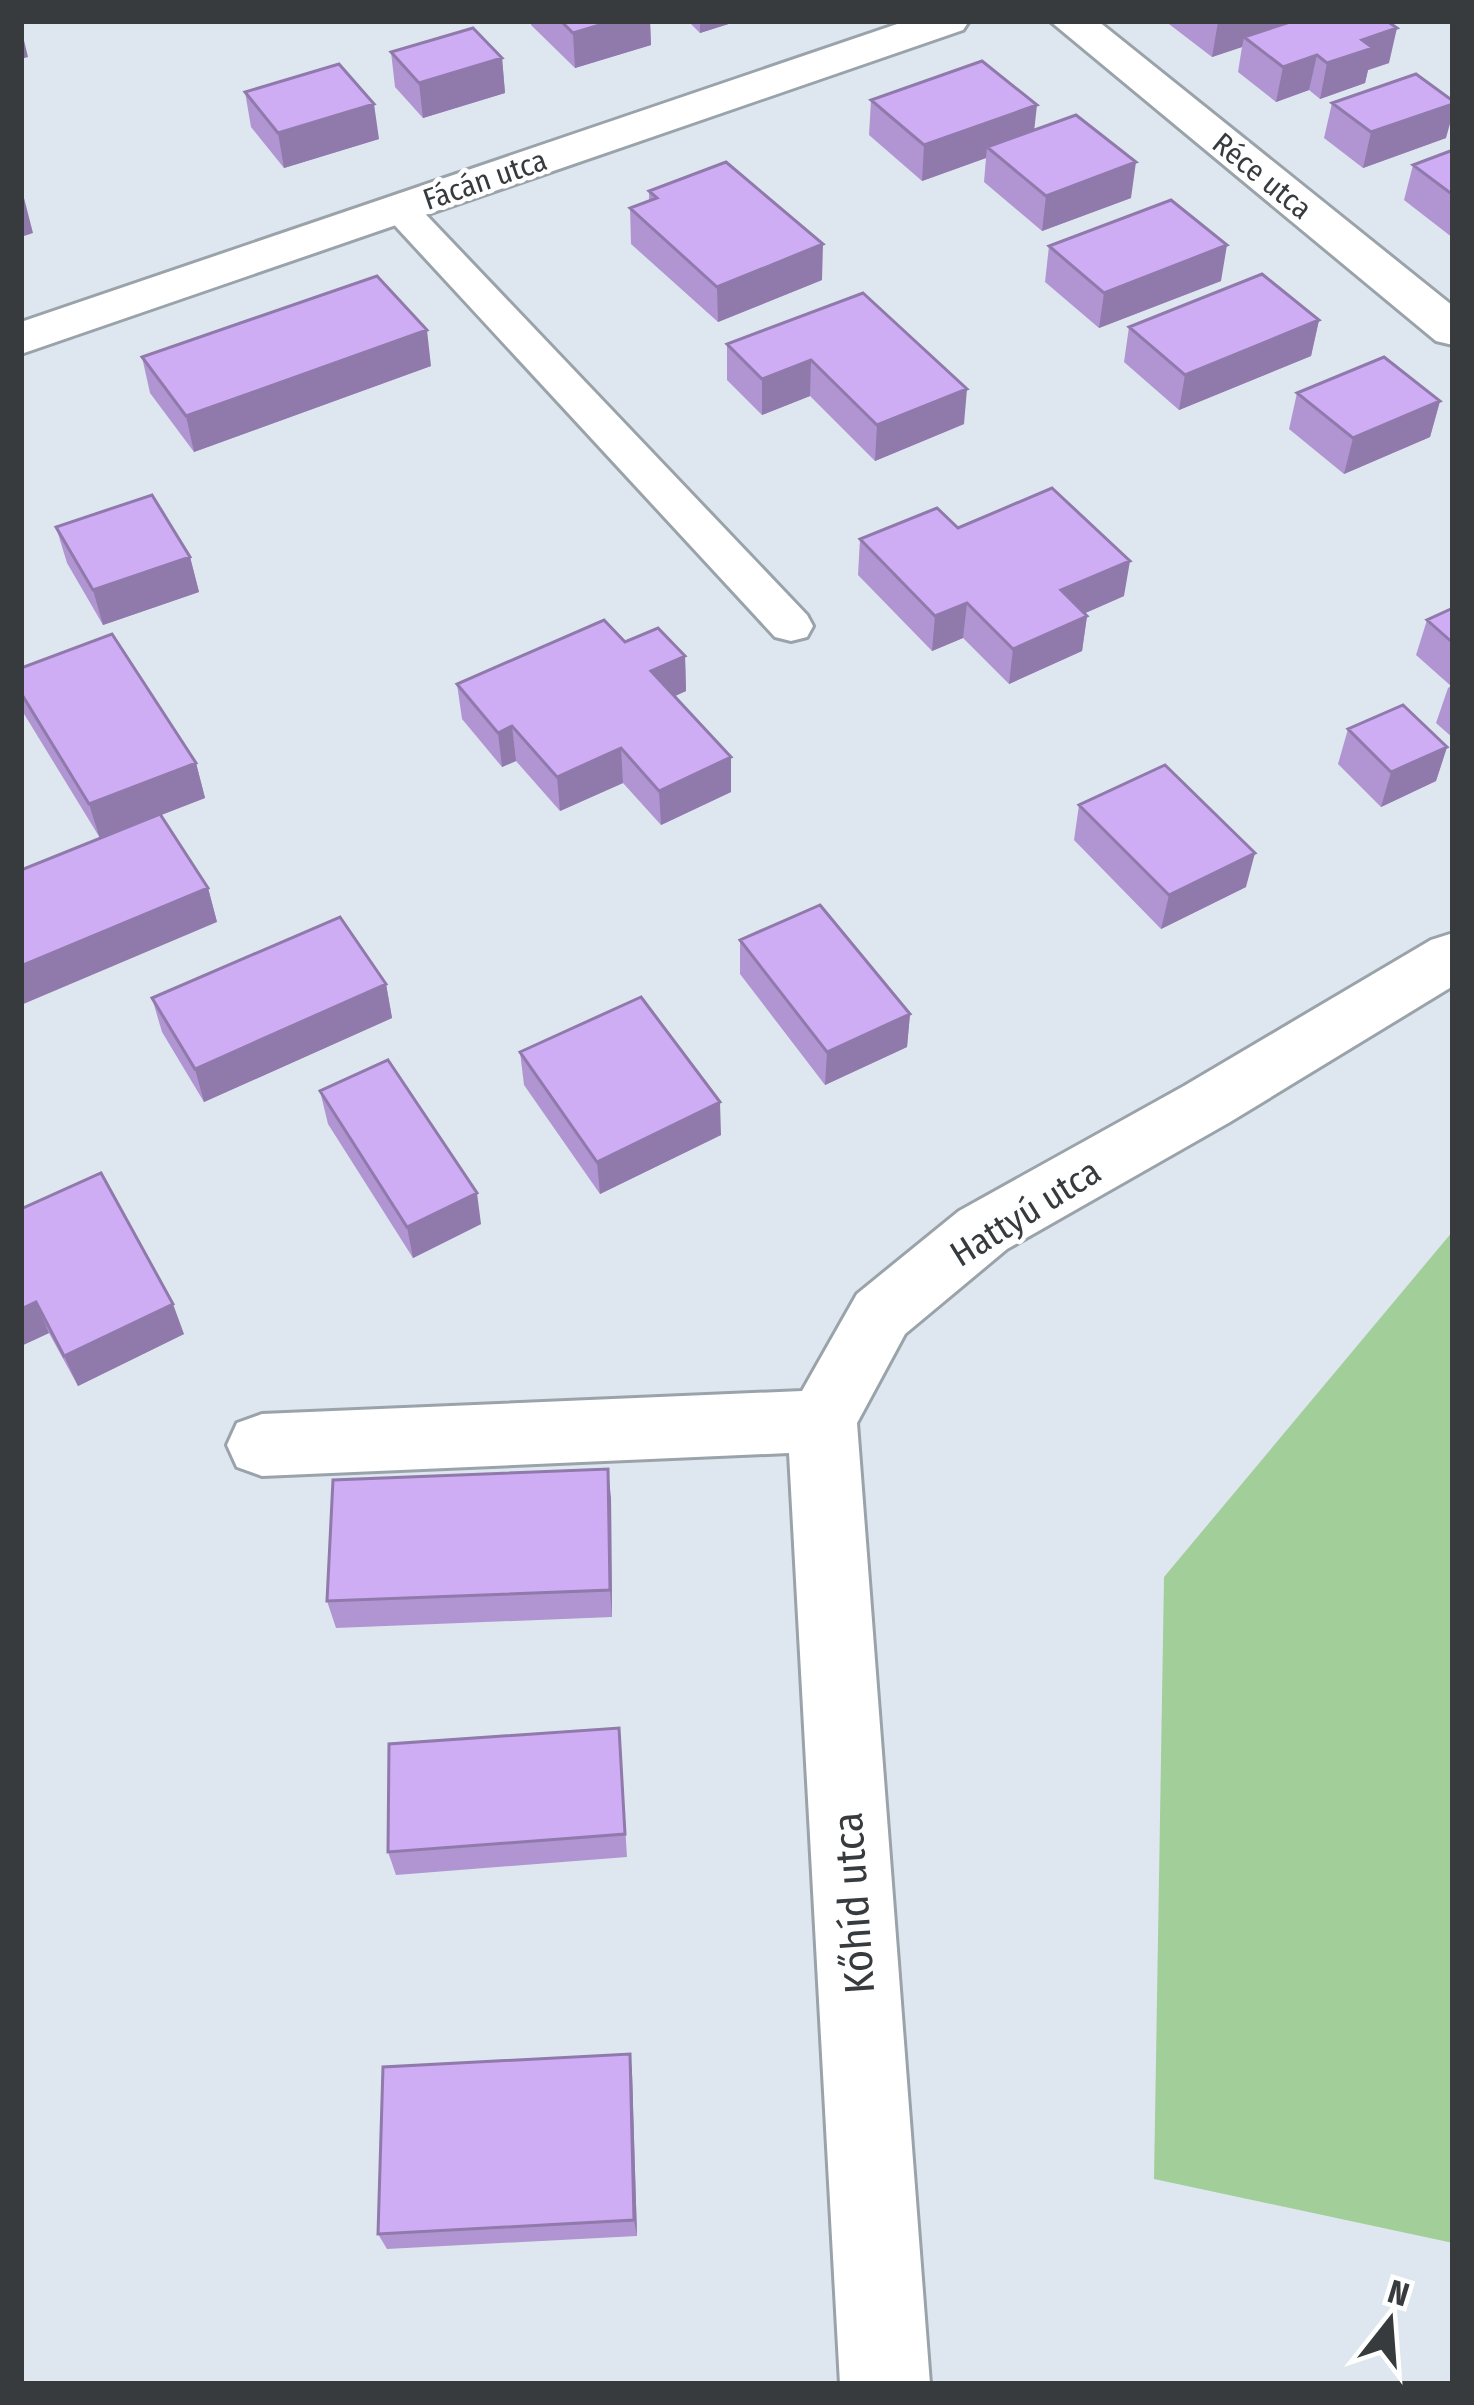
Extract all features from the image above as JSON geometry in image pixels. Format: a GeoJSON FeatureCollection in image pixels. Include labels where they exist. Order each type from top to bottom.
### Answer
{"type":"FeatureCollection","features":[{"type":"Feature","properties":{"kind":"street","name":"Fácán utca"},"geometry":{"type":"LineString","coordinates":[[21,339],[948,21]]}},
{"type":"Feature","properties":{"kind":"street","name":"Réce utca"},"geometry":{"type":"LineString","coordinates":[[1072,21],[1453,330]]}},
{"type":"Feature","properties":{"kind":"street","name":"Hattyú utca"},"geometry":{"type":"LineString","coordinates":[[822,1421],[881,1314],[983,1230],[1453,956]]}},
{"type":"Feature","properties":{"kind":"street"},"geometry":{"type":"LineString","coordinates":[[262,1445],[822,1421]]}},
{"type":"Feature","properties":{"kind":"street","name":"Kőhíd utca"},"geometry":{"type":"LineString","coordinates":[[822,1421],[884,2384]]}},
{"type":"Feature","properties":{"kind":"lane"},"geometry":{"type":"LineString","coordinates":[[400,209],[791,626]]}},
{"type":"Feature","properties":{"kind":"green space"},"geometry":{"type":"Polygon","coordinates":[[[1453,1231],[1453,2243],[1154,2179],[1164,1577],[1453,1231]]]}},
{"type":"Feature","properties":{"kind":"building"},"geometry":{"type":"Polygon","coordinates":[[[561,21],[613,21],[573,33],[561,21]]]}},
{"type":"Feature","properties":{"kind":"building"},"geometry":{"type":"Polygon","coordinates":[[[1293,21],[1387,21],[1397,28],[1362,40],[1373,48],[1327,63],[1317,55],[1283,67],[1244,37],[1293,21]]]}},
{"type":"Feature","properties":{"kind":"building"},"geometry":{"type":"Polygon","coordinates":[[[473,28],[502,58],[419,83],[391,52],[473,28]]]}},
{"type":"Feature","properties":{"kind":"building"},"geometry":{"type":"Polygon","coordinates":[[[982,61],[1037,105],[924,145],[871,100],[982,61]]]}},
{"type":"Feature","properties":{"kind":"building"},"geometry":{"type":"Polygon","coordinates":[[[339,64],[374,104],[278,133],[245,92],[339,64]]]}},
{"type":"Feature","properties":{"kind":"building"},"geometry":{"type":"Polygon","coordinates":[[[1416,74],[1453,104],[1371,132],[1332,103],[1416,74]]]}},
{"type":"Feature","properties":{"kind":"building"},"geometry":{"type":"Polygon","coordinates":[[[1076,115],[1136,162],[1046,196],[987,147],[1076,115]]]}},
{"type":"Feature","properties":{"kind":"building"},"geometry":{"type":"Polygon","coordinates":[[[1453,150],[1453,195],[1413,165],[1453,150]]]}},
{"type":"Feature","properties":{"kind":"building"},"geometry":{"type":"Polygon","coordinates":[[[726,162],[823,244],[717,287],[630,208],[657,198],[649,191],[726,162]]]}},
{"type":"Feature","properties":{"kind":"building"},"geometry":{"type":"Polygon","coordinates":[[[1171,200],[1227,245],[1104,293],[1049,246],[1171,200]]]}},
{"type":"Feature","properties":{"kind":"building"},"geometry":{"type":"Polygon","coordinates":[[[1262,274],[1319,320],[1185,375],[1129,327],[1262,274]]]}},
{"type":"Feature","properties":{"kind":"building"},"geometry":{"type":"Polygon","coordinates":[[[377,276],[427,330],[186,416],[142,357],[377,276]]]}},
{"type":"Feature","properties":{"kind":"building"},"geometry":{"type":"Polygon","coordinates":[[[863,293],[967,389],[877,425],[811,360],[762,379],[727,344],[863,293]]]}},
{"type":"Feature","properties":{"kind":"building"},"geometry":{"type":"Polygon","coordinates":[[[1384,357],[1440,401],[1353,438],[1297,393],[1384,357]]]}},
{"type":"Feature","properties":{"kind":"building"},"geometry":{"type":"Polygon","coordinates":[[[1052,488],[1130,561],[1061,590],[1087,616],[1013,649],[967,603],[935,616],[860,539],[937,508],[958,528],[1052,488]]]}},
{"type":"Feature","properties":{"kind":"building"},"geometry":{"type":"Polygon","coordinates":[[[152,495],[190,557],[93,590],[56,527],[152,495]]]}},
{"type":"Feature","properties":{"kind":"building"},"geometry":{"type":"Polygon","coordinates":[[[1453,608],[1453,643],[1427,620],[1453,608]]]}},
{"type":"Feature","properties":{"kind":"building"},"geometry":{"type":"Polygon","coordinates":[[[604,620],[625,642],[658,628],[685,656],[651,671],[731,757],[659,791],[621,748],[557,777],[512,726],[498,733],[457,684],[604,620]]]}},
{"type":"Feature","properties":{"kind":"building"},"geometry":{"type":"Polygon","coordinates":[[[112,634],[196,763],[89,804],[21,693],[21,668],[112,634]]]}},
{"type":"Feature","properties":{"kind":"building"},"geometry":{"type":"Polygon","coordinates":[[[1403,705],[1447,747],[1391,772],[1348,729],[1403,705]]]}},
{"type":"Feature","properties":{"kind":"building"},"geometry":{"type":"Polygon","coordinates":[[[1165,765],[1255,853],[1169,895],[1079,805],[1165,765]]]}},
{"type":"Feature","properties":{"kind":"building"},"geometry":{"type":"Polygon","coordinates":[[[160,814],[208,888],[21,966],[21,870],[160,814]]]}},
{"type":"Feature","properties":{"kind":"building"},"geometry":{"type":"Polygon","coordinates":[[[820,905],[910,1014],[827,1052],[740,940],[820,905]]]}},
{"type":"Feature","properties":{"kind":"building"},"geometry":{"type":"Polygon","coordinates":[[[340,917],[386,984],[195,1069],[152,998],[340,917]]]}},
{"type":"Feature","properties":{"kind":"building"},"geometry":{"type":"Polygon","coordinates":[[[641,997],[720,1102],[597,1162],[520,1052],[641,997]]]}},
{"type":"Feature","properties":{"kind":"building"},"geometry":{"type":"Polygon","coordinates":[[[388,1060],[477,1193],[407,1227],[320,1091],[388,1060]]]}},
{"type":"Feature","properties":{"kind":"building"},"geometry":{"type":"Polygon","coordinates":[[[101,1173],[173,1304],[64,1356],[36,1302],[21,1309],[21,1209],[101,1173]]]}},
{"type":"Feature","properties":{"kind":"building"},"geometry":{"type":"Polygon","coordinates":[[[608,1469],[610,1590],[327,1601],[333,1480],[608,1469]]]}},
{"type":"Feature","properties":{"kind":"building"},"geometry":{"type":"Polygon","coordinates":[[[619,1728],[625,1834],[388,1852],[389,1744],[619,1728]]]}},
{"type":"Feature","properties":{"kind":"building"},"geometry":{"type":"Polygon","coordinates":[[[630,2054],[634,2220],[378,2234],[383,2067],[630,2054]]]}}]}
